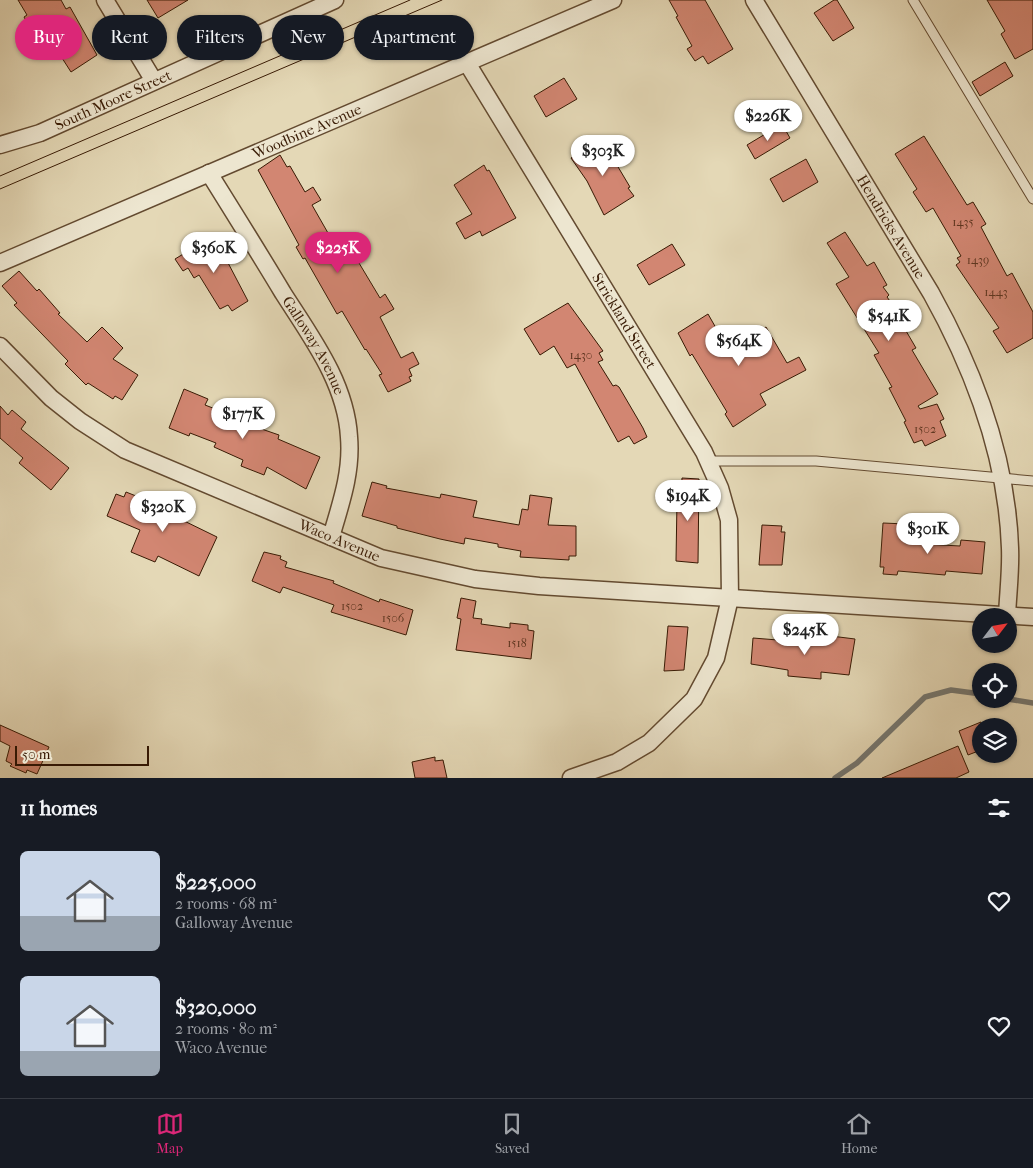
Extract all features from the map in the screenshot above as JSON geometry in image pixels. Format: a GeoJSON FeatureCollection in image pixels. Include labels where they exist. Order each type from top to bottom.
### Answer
{"type":"FeatureCollection","features":[{"type":"Feature","properties":{"kind":"street"},"geometry":{"type":"LineString","coordinates":[[105,0],[154,81]]}},
{"type":"Feature","properties":{"kind":"street","name":"South Moore Street"},"geometry":{"type":"LineString","coordinates":[[0,144],[40,133],[335,0]]}},
{"type":"Feature","properties":{"kind":"street","name":"Woodbine Avenue"},"geometry":{"type":"LineString","coordinates":[[0,263],[614,0]]}},
{"type":"Feature","properties":{"kind":"street","name":"Hendricks Avenue"},"geometry":{"type":"LineString","coordinates":[[754,0],[955,335],[973,377],[989,426],[1003,479],[1010,548],[1008,608]]}},
{"type":"Feature","properties":{"kind":"street","name":"Strickland Street"},"geometry":{"type":"LineString","coordinates":[[467,63],[708,462],[720,488],[729,520],[730,598],[716,658],[694,699],[649,743],[617,762],[571,778]]}},
{"type":"Feature","properties":{"kind":"street","name":"Galloway Avenue"},"geometry":{"type":"LineString","coordinates":[[209,173],[329,366],[343,402],[349,435],[350,461],[345,489],[330,537]]}},
{"type":"Feature","properties":{"kind":"street","name":"Waco Avenue"},"geometry":{"type":"LineString","coordinates":[[0,346],[51,398],[80,421],[125,450],[381,558],[475,578],[539,586],[972,614]]}},
{"type":"Feature","properties":{"kind":"street","name":"Waco Avenue"},"geometry":{"type":"LineString","coordinates":[[1018,617],[1033,618]]}},
{"type":"Feature","properties":{"kind":"lane"},"geometry":{"type":"LineString","coordinates":[[913,0],[1033,199]]}},
{"type":"Feature","properties":{"kind":"lane"},"geometry":{"type":"LineString","coordinates":[[708,462],[816,461],[1033,481]]}},
{"type":"Feature","properties":{"kind":"building"},"geometry":{"type":"Polygon","coordinates":[[[18,0],[61,0],[66,9],[70,7],[74,15],[27,15],[18,0]]]}},
{"type":"Feature","properties":{"kind":"building"},"geometry":{"type":"Polygon","coordinates":[[[147,0],[188,0],[163,15],[156,15],[147,0]]]}},
{"type":"Feature","properties":{"kind":"building"},"geometry":{"type":"Polygon","coordinates":[[[669,0],[705,0],[733,49],[708,64],[703,56],[695,61],[687,49],[692,46],[669,0]]]}},
{"type":"Feature","properties":{"kind":"building"},"geometry":{"type":"Polygon","coordinates":[[[837,0],[854,28],[833,41],[814,13],[837,0]]]}},
{"type":"Feature","properties":{"kind":"building"},"geometry":{"type":"Polygon","coordinates":[[[987,0],[1033,0],[1033,49],[1015,59],[1001,34],[1005,31],[987,0]]]}},
{"type":"Feature","properties":{"kind":"building"},"geometry":{"type":"Polygon","coordinates":[[[82,28],[92,46],[92,58],[71,72],[63,60],[82,60],[82,28]]]}},
{"type":"Feature","properties":{"kind":"building"},"geometry":{"type":"Polygon","coordinates":[[[1005,62],[1013,76],[980,96],[972,82],[1005,62]]]}},
{"type":"Feature","properties":{"kind":"building"},"geometry":{"type":"Polygon","coordinates":[[[564,78],[577,99],[546,117],[534,96],[564,78]]]}},
{"type":"Feature","properties":{"kind":"building"},"geometry":{"type":"Polygon","coordinates":[[[782,124],[790,138],[755,159],[747,145],[782,124]]]}},
{"type":"Feature","properties":{"kind":"building"},"geometry":{"type":"Polygon","coordinates":[[[924,136],[967,205],[973,202],[986,224],[981,227],[1007,276],[1012,273],[1033,312],[1033,338],[1007,353],[993,331],[999,328],[956,265],[960,262],[957,258],[961,256],[933,208],[926,212],[913,192],[917,189],[895,154],[924,136]]]}},
{"type":"Feature","properties":{"kind":"building"},"geometry":{"type":"Polygon","coordinates":[[[602,140],[634,196],[604,215],[587,181],[571,158],[602,140]]]}},
{"type":"Feature","properties":{"kind":"building"},"geometry":{"type":"Polygon","coordinates":[[[280,155],[287,167],[290,166],[305,192],[313,187],[321,200],[312,205],[340,254],[350,248],[380,298],[385,294],[394,309],[380,317],[401,358],[413,352],[419,364],[409,369],[412,376],[409,377],[411,381],[388,392],[379,375],[382,374],[342,311],[337,314],[305,258],[303,259],[296,247],[299,245],[258,170],[280,155]]]}},
{"type":"Feature","properties":{"kind":"building"},"geometry":{"type":"Polygon","coordinates":[[[806,159],[818,182],[783,202],[770,179],[806,159]]]}},
{"type":"Feature","properties":{"kind":"building"},"geometry":{"type":"Polygon","coordinates":[[[484,165],[487,171],[489,170],[516,218],[482,236],[480,231],[465,239],[456,223],[472,214],[454,185],[484,165]]]}},
{"type":"Feature","properties":{"kind":"building"},"geometry":{"type":"Polygon","coordinates":[[[845,232],[867,266],[874,262],[887,285],[883,287],[889,295],[887,297],[905,322],[902,324],[916,348],[912,350],[938,394],[918,406],[920,409],[937,404],[944,419],[940,421],[946,436],[925,446],[922,440],[914,443],[904,422],[906,421],[889,388],[892,387],[874,355],[879,353],[836,284],[849,277],[827,243],[845,232]]]}},
{"type":"Feature","properties":{"kind":"building"},"geometry":{"type":"Polygon","coordinates":[[[210,238],[226,259],[248,301],[232,311],[228,305],[220,309],[199,275],[194,278],[188,268],[183,271],[175,259],[210,238]]]}},
{"type":"Feature","properties":{"kind":"building"},"geometry":{"type":"Polygon","coordinates":[[[672,244],[685,265],[649,285],[637,265],[672,244]]]}},
{"type":"Feature","properties":{"kind":"building"},"geometry":{"type":"Polygon","coordinates":[[[19,271],[37,291],[39,289],[60,313],[58,314],[87,342],[102,327],[123,348],[113,359],[138,375],[122,400],[115,396],[113,399],[88,383],[86,385],[65,364],[68,361],[14,305],[17,303],[2,286],[19,271]]]}},
{"type":"Feature","properties":{"kind":"building"},"geometry":{"type":"Polygon","coordinates":[[[568,303],[603,351],[599,353],[603,360],[598,362],[613,386],[619,387],[643,428],[647,437],[634,444],[629,436],[618,442],[575,364],[567,368],[554,346],[540,355],[524,329],[568,303]]]}},
{"type":"Feature","properties":{"kind":"building"},"geometry":{"type":"Polygon","coordinates":[[[708,314],[728,349],[766,327],[787,363],[799,357],[806,370],[760,394],[766,405],[733,427],[725,414],[727,412],[692,354],[690,356],[678,333],[708,314]]]}},
{"type":"Feature","properties":{"kind":"building"},"geometry":{"type":"Polygon","coordinates":[[[184,389],[208,399],[205,405],[236,417],[237,414],[252,419],[250,425],[279,435],[278,439],[320,457],[306,489],[267,467],[264,475],[241,466],[243,460],[214,447],[216,443],[190,433],[189,436],[169,428],[184,389]]]}},
{"type":"Feature","properties":{"kind":"building"},"geometry":{"type":"Polygon","coordinates":[[[0,406],[8,415],[12,410],[26,422],[21,429],[69,468],[51,490],[19,463],[23,458],[0,438],[0,406]]]}},
{"type":"Feature","properties":{"kind":"building"},"geometry":{"type":"Polygon","coordinates":[[[682,478],[699,479],[698,563],[676,561],[677,501],[681,501],[682,478]]]}},
{"type":"Feature","properties":{"kind":"building"},"geometry":{"type":"Polygon","coordinates":[[[372,482],[387,486],[386,488],[440,498],[441,494],[477,501],[473,517],[519,525],[522,509],[528,510],[530,495],[552,498],[548,525],[576,526],[576,556],[569,556],[569,560],[520,557],[521,551],[498,547],[498,544],[465,538],[464,544],[397,528],[397,526],[362,516],[372,482]]]}},
{"type":"Feature","properties":{"kind":"building"},"geometry":{"type":"Polygon","coordinates":[[[126,492],[176,512],[174,516],[217,537],[199,576],[158,556],[155,562],[131,552],[140,530],[107,516],[116,494],[124,497],[126,492]]]}},
{"type":"Feature","properties":{"kind":"building"},"geometry":{"type":"Polygon","coordinates":[[[883,523],[906,524],[905,543],[960,546],[961,540],[985,542],[982,574],[946,571],[945,575],[898,571],[897,575],[883,574],[884,567],[880,567],[883,523]]]}},
{"type":"Feature","properties":{"kind":"building"},"geometry":{"type":"Polygon","coordinates":[[[762,525],[782,526],[781,532],[785,532],[782,565],[759,565],[762,525]]]}},
{"type":"Feature","properties":{"kind":"building"},"geometry":{"type":"Polygon","coordinates":[[[264,552],[281,556],[280,559],[287,562],[285,567],[334,581],[333,583],[379,602],[380,599],[413,610],[406,635],[331,612],[334,605],[303,594],[283,587],[280,593],[252,581],[264,552]]]}},
{"type":"Feature","properties":{"kind":"building"},"geometry":{"type":"Polygon","coordinates":[[[461,598],[476,601],[473,618],[482,619],[481,624],[510,628],[510,623],[528,625],[528,630],[534,631],[531,659],[456,650],[461,619],[457,618],[461,598]]]}},
{"type":"Feature","properties":{"kind":"building"},"geometry":{"type":"Polygon","coordinates":[[[668,626],[688,627],[684,670],[664,671],[668,626]]]}},
{"type":"Feature","properties":{"kind":"building"},"geometry":{"type":"Polygon","coordinates":[[[831,636],[855,639],[849,675],[821,672],[821,679],[788,676],[788,670],[751,664],[753,638],[790,641],[790,637],[830,643],[831,636]]]}},
{"type":"Feature","properties":{"kind":"building"},"geometry":{"type":"Polygon","coordinates":[[[0,725],[49,747],[37,774],[27,770],[26,773],[10,766],[12,764],[6,761],[10,746],[0,741],[0,725]]]}},
{"type":"Feature","properties":{"kind":"building"},"geometry":{"type":"Polygon","coordinates":[[[972,726],[972,753],[968,755],[959,731],[972,726]]]}},
{"type":"Feature","properties":{"kind":"building"},"geometry":{"type":"Polygon","coordinates":[[[958,746],[969,772],[956,778],[882,778],[958,746]]]}},
{"type":"Feature","properties":{"kind":"building"},"geometry":{"type":"Polygon","coordinates":[[[435,757],[435,761],[443,760],[447,778],[415,778],[412,762],[435,757]]]}},
{"type":"Feature","properties":{"kind":"waterway"},"geometry":{"type":"LineString","coordinates":[[835,778],[857,763],[925,697],[951,690],[972,693]]}},
{"type":"Feature","properties":{"kind":"waterway"},"geometry":{"type":"LineString","coordinates":[[1017,700],[1033,703]]}},
{"type":"Feature","properties":{"kind":"tram line"},"geometry":{"type":"LineString","coordinates":[[0,176],[410,0]]}},
{"type":"Feature","properties":{"kind":"tram line"},"geometry":{"type":"LineString","coordinates":[[0,189],[442,0]]}}]}
